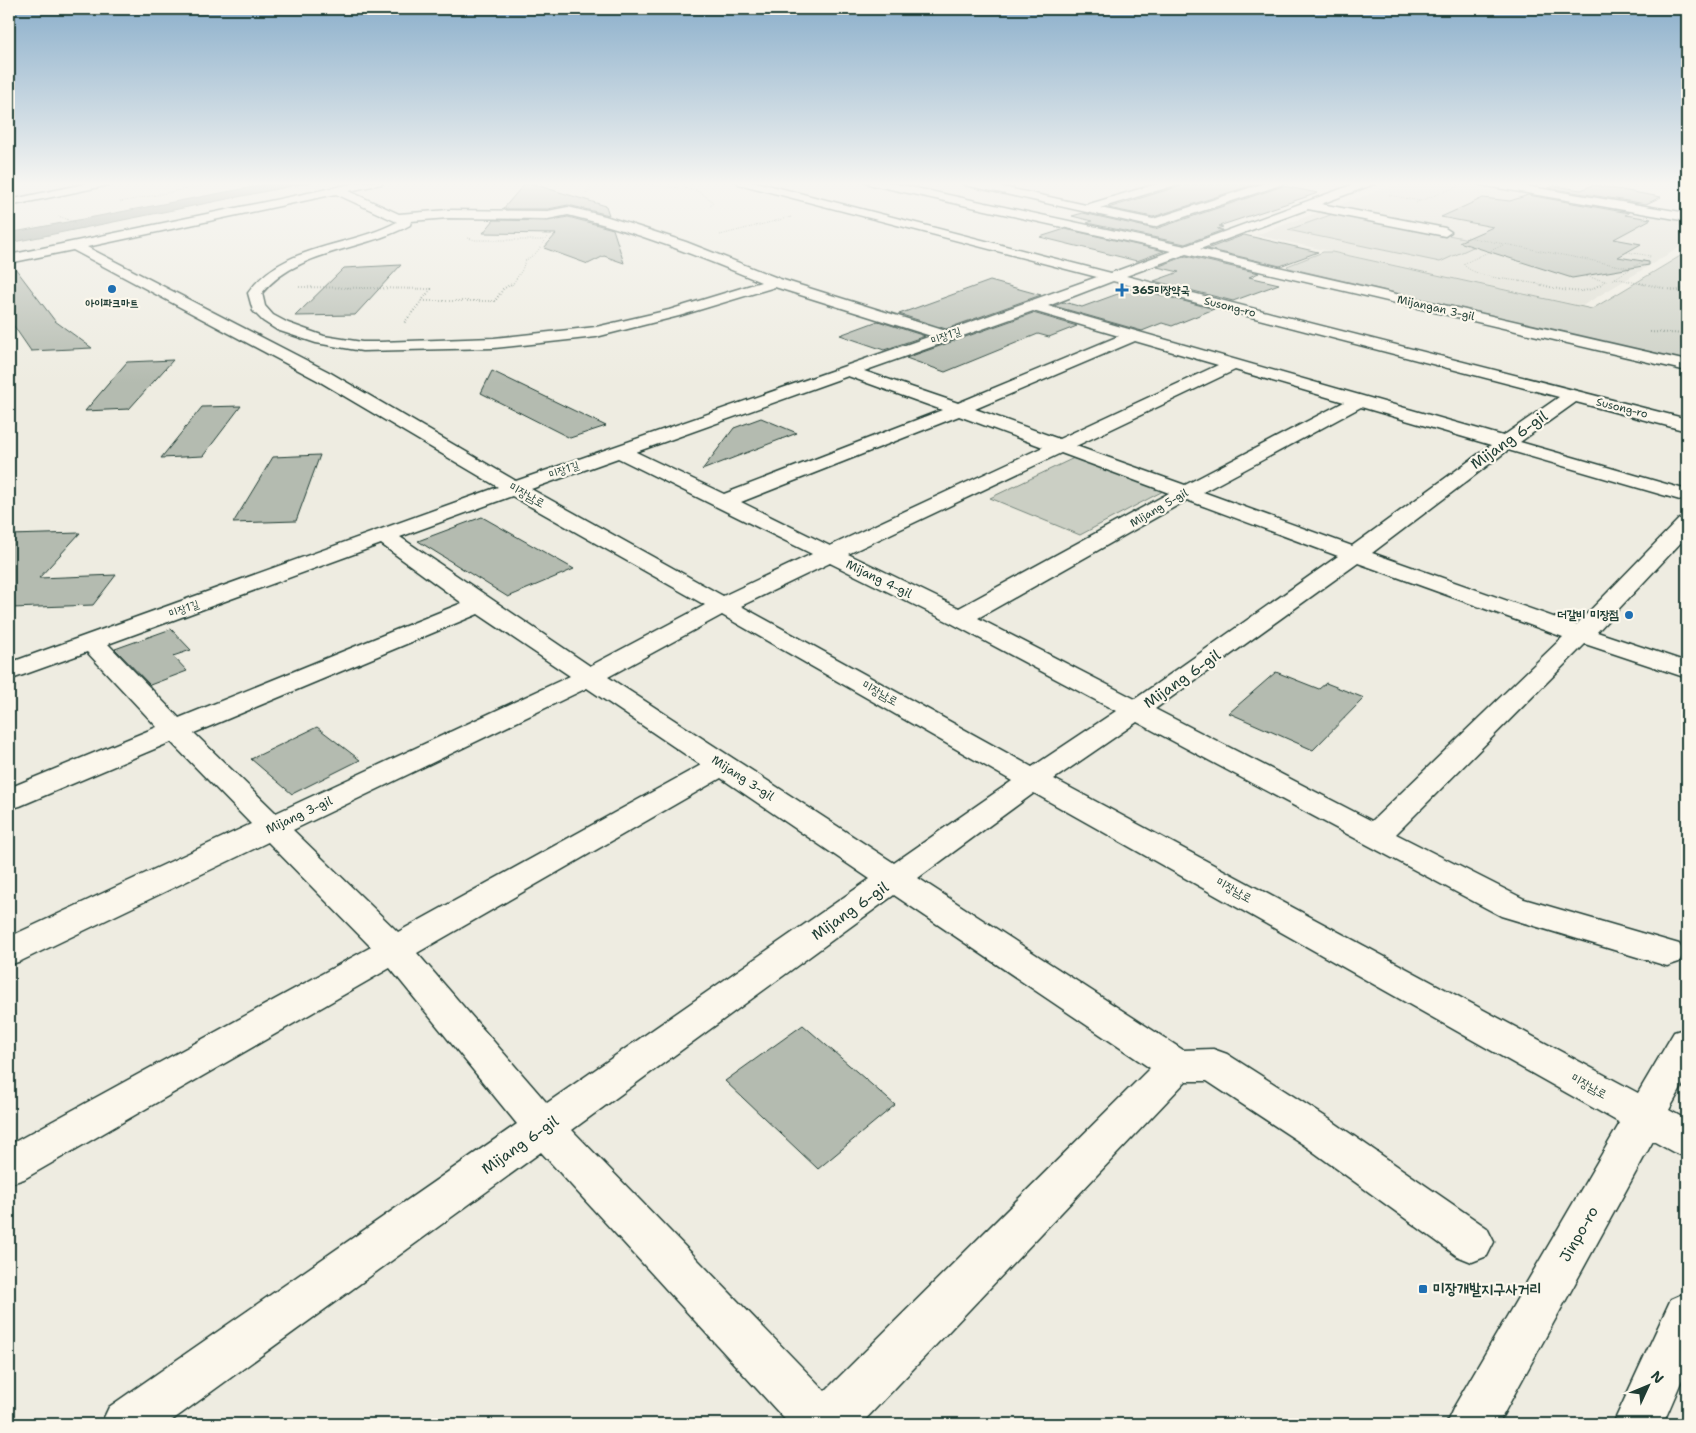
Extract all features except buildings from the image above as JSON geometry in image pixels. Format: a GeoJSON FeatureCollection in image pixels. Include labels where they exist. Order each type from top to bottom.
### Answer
{"type":"FeatureCollection","features":[{"type":"Feature","properties":{"kind":"street"},"geometry":{"type":"LineString","coordinates":[[9,259],[56,249]]}},
{"type":"Feature","properties":{"kind":"street","name":"미장남로"},"geometry":{"type":"LineString","coordinates":[[81,249],[323,376],[514,488],[1033,780],[1687,1140]]}},
{"type":"Feature","properties":{"kind":"street"},"geometry":{"type":"LineString","coordinates":[[335,249],[293,262],[261,284],[255,293],[257,307],[268,318],[286,328],[314,338],[361,346],[384,348],[394,344],[494,343],[596,332],[674,313],[775,282]]}},
{"type":"Feature","properties":{"kind":"street"},"geometry":{"type":"LineString","coordinates":[[691,249],[775,282],[946,336]]}},
{"type":"Feature","properties":{"kind":"street","name":"Susong-ro"},"geometry":{"type":"LineString","coordinates":[[1017,249],[1687,414]]}},
{"type":"Feature","properties":{"kind":"street","name":"Susong-ro"},"geometry":{"type":"LineString","coordinates":[[1029,249],[1687,425]]}},
{"type":"Feature","properties":{"kind":"street","name":"Mijangan 3-gil"},"geometry":{"type":"LineString","coordinates":[[1181,249],[1687,366]]}},
{"type":"Feature","properties":{"kind":"street","name":"미장1길"},"geometry":{"type":"LineString","coordinates":[[9,672],[514,488],[1033,306],[1189,249]]}},
{"type":"Feature","properties":{"kind":"street"},"geometry":{"type":"LineString","coordinates":[[1033,306],[1687,496]]}},
{"type":"Feature","properties":{"kind":"street"},"geometry":{"type":"LineString","coordinates":[[723,502],[960,409],[1132,336]]}},
{"type":"Feature","properties":{"kind":"street"},"geometry":{"type":"LineString","coordinates":[[589,677],[723,605],[1234,364]]}},
{"type":"Feature","properties":{"kind":"street"},"geometry":{"type":"LineString","coordinates":[[849,371],[960,409],[1580,635],[1687,670]]}},
{"type":"Feature","properties":{"kind":"street","name":"Mijang 6-gil"},"geometry":{"type":"LineString","coordinates":[[126,1424],[1033,780],[1136,711],[1356,554],[1504,443],[1573,396]]}},
{"type":"Feature","properties":{"kind":"street","name":"Mijang 5-gil"},"geometry":{"type":"LineString","coordinates":[[960,618],[1187,492],[1361,400]]}},
{"type":"Feature","properties":{"kind":"street","name":"Mijang 4-gil"},"geometry":{"type":"LineString","coordinates":[[619,451],[960,618],[1513,908],[1667,953]]}},
{"type":"Feature","properties":{"kind":"street"},"geometry":{"type":"LineString","coordinates":[[1375,836],[1580,635],[1687,524]]}},
{"type":"Feature","properties":{"kind":"street","name":"Mijang 3-gil"},"geometry":{"type":"LineString","coordinates":[[384,536],[480,604],[589,677],[896,878],[1176,1066]]}},
{"type":"Feature","properties":{"kind":"street"},"geometry":{"type":"LineString","coordinates":[[9,799],[480,604]]}},
{"type":"Feature","properties":{"kind":"street"},"geometry":{"type":"LineString","coordinates":[[92,642],[175,730],[395,950],[544,1128],[822,1424]]}},
{"type":"Feature","properties":{"kind":"street","name":"Mijang 3-gil"},"geometry":{"type":"LineString","coordinates":[[9,952],[589,677]]}},
{"type":"Feature","properties":{"kind":"street"},"geometry":{"type":"LineString","coordinates":[[9,1166],[723,765]]}},
{"type":"Feature","properties":{"kind":"street","name":"Jinpo-ro"},"geometry":{"type":"LineString","coordinates":[[1471,1424],[1687,1043]]}},
{"type":"Feature","properties":{"kind":"street"},"geometry":{"type":"LineString","coordinates":[[828,1424],[1176,1066],[1213,1065],[1318,1133],[1472,1242]]}},
{"type":"Feature","properties":{"kind":"street"},"geometry":{"type":"LineString","coordinates":[[1638,1424],[1687,1315]]}},
{"type":"Feature","properties":{"kind":"path"},"geometry":{"type":"LineString","coordinates":[[421,301],[495,301],[503,289],[513,284],[524,268],[525,261],[539,249]]}},
{"type":"Feature","properties":{"kind":"path"},"geometry":{"type":"LineString","coordinates":[[1495,249],[1463,264],[1474,273],[1525,280],[1544,286],[1571,290],[1590,289],[1605,281]]}},
{"type":"Feature","properties":{"kind":"path"},"geometry":{"type":"LineString","coordinates":[[1531,249],[1631,268]]}},
{"type":"Feature","properties":{"kind":"path"},"geometry":{"type":"LineString","coordinates":[[1585,276],[1609,282],[1651,256],[1627,252]]}},
{"type":"Feature","properties":{"kind":"path"},"geometry":{"type":"LineString","coordinates":[[1615,278],[1687,292]]}},
{"type":"Feature","properties":{"kind":"path"},"geometry":{"type":"LineString","coordinates":[[1677,290],[1687,287]]}},
{"type":"Feature","properties":{"kind":"path"},"geometry":{"type":"LineString","coordinates":[[258,288],[431,288],[384,348]]}},
{"type":"Feature","properties":{"kind":"shaded area"},"geometry":{"type":"Polygon","coordinates":[[[1320,249],[1677,249],[1582,306],[1320,249]]]}},
{"type":"Feature","properties":{"kind":"shaded area"},"geometry":{"type":"Polygon","coordinates":[[[1378,249],[1469,249],[1440,262],[1378,249]]]}},
{"type":"Feature","properties":{"kind":"shaded area"},"geometry":{"type":"Polygon","coordinates":[[[1323,252],[1332,252],[1592,309],[1687,252],[1687,361],[1287,266],[1323,252]]]}},
{"type":"Feature","properties":{"kind":"shaded area"},"geometry":{"type":"Polygon","coordinates":[[[1076,457],[1165,490],[1080,535],[990,498],[1076,457]]]}},
{"type":"Feature","properties":{"kind":"place","name":"아이파크마트"},"geometry":{"type":"Point","coordinates":[112,289]}},
{"type":"Feature","properties":{"kind":"place","name":"365미장약국"},"geometry":{"type":"Point","coordinates":[1122,290]}},
{"type":"Feature","properties":{"kind":"place","name":"더갈비 미장점"},"geometry":{"type":"Point","coordinates":[1629,615]}},
{"type":"Feature","properties":{"kind":"place","name":"미장개발지구사거리"},"geometry":{"type":"Point","coordinates":[1423,1289]}}]}
